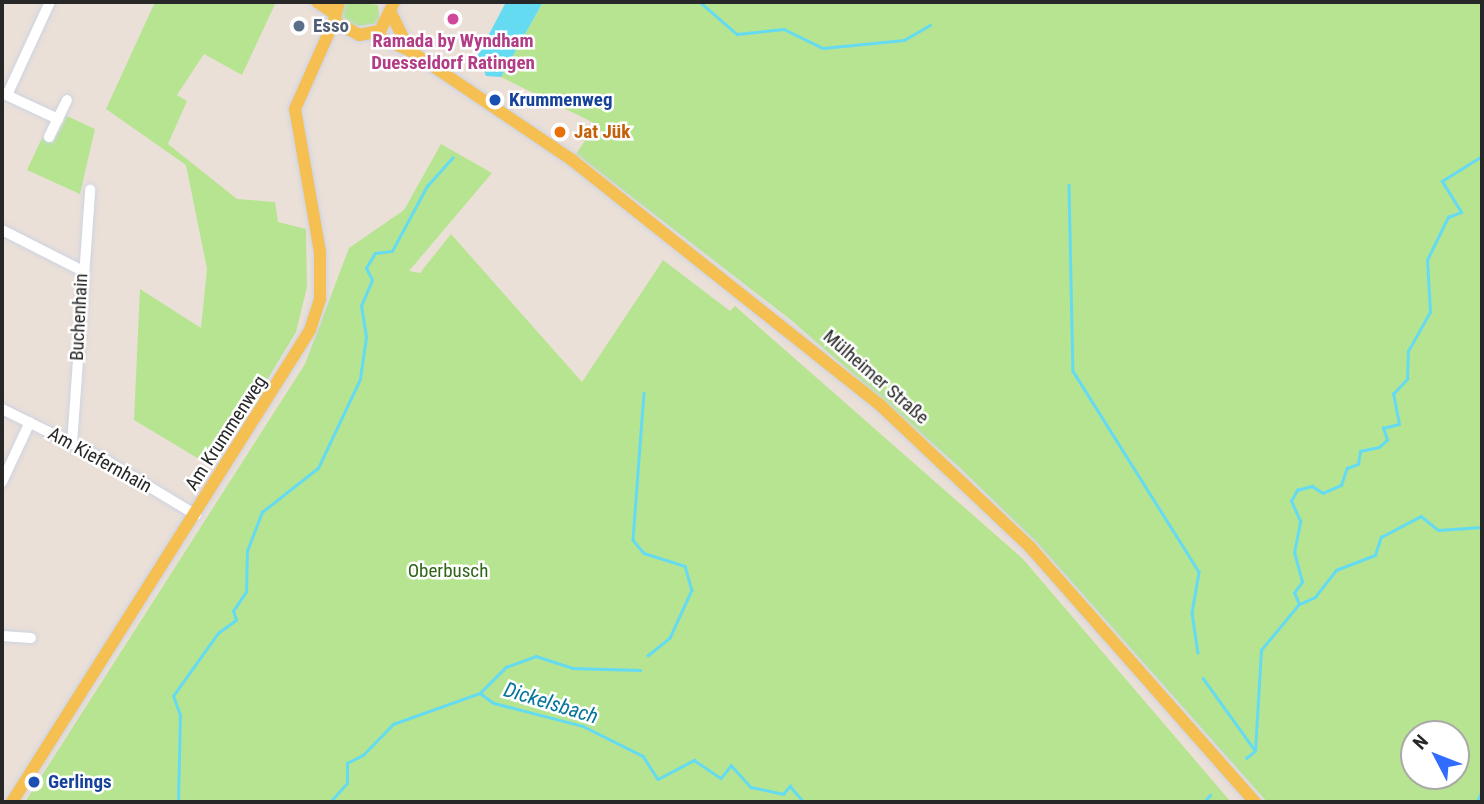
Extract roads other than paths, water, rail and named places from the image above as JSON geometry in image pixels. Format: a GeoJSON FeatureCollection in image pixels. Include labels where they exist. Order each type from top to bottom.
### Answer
{"type":"FeatureCollection","features":[{"type":"Feature","properties":{"kind":"main road"},"geometry":{"type":"LineString","coordinates":[[317,2],[336,12],[348,32]]}},
{"type":"Feature","properties":{"kind":"main road"},"geometry":{"type":"LineString","coordinates":[[324,47],[348,32],[370,33],[391,7],[409,50]]}},
{"type":"Feature","properties":{"kind":"main road","name":"Am Krummenweg"},"geometry":{"type":"LineString","coordinates":[[12,802],[293,364],[320,299],[320,252],[295,109],[324,47],[336,12]]}},
{"type":"Feature","properties":{"kind":"main road","name":"Mülheimer Straße"},"geometry":{"type":"LineString","coordinates":[[370,33],[409,50],[572,160],[880,405],[1030,547],[1255,802]]}},
{"type":"Feature","properties":{"kind":"street"},"geometry":{"type":"LineString","coordinates":[[50,2],[4,94],[58,119]]}},
{"type":"Feature","properties":{"kind":"street"},"geometry":{"type":"LineString","coordinates":[[49,137],[67,100]]}},
{"type":"Feature","properties":{"kind":"street","name":"Buchenhain"},"geometry":{"type":"LineString","coordinates":[[72,444],[81,270],[90,190]]}},
{"type":"Feature","properties":{"kind":"street"},"geometry":{"type":"LineString","coordinates":[[2,230],[81,270]]}},
{"type":"Feature","properties":{"kind":"street","name":"Am Kiefernhain"},"geometry":{"type":"LineString","coordinates":[[2,408],[72,444],[196,515]]}},
{"type":"Feature","properties":{"kind":"street"},"geometry":{"type":"LineString","coordinates":[[2,482],[30,422]]}},
{"type":"Feature","properties":{"kind":"street"},"geometry":{"type":"LineString","coordinates":[[2,636],[31,638]]}},
{"type":"Feature","properties":{"kind":"water"},"geometry":{"type":"Polygon","coordinates":[[[506,2],[543,2],[501,77],[486,76],[478,55],[506,2]]]}},
{"type":"Feature","properties":{"kind":"waterway"},"geometry":{"type":"LineString","coordinates":[[700,2],[737,34],[784,29],[823,48],[904,40],[930,25]]}},
{"type":"Feature","properties":{"kind":"waterway"},"geometry":{"type":"LineString","coordinates":[[1246,758],[1255,751],[1261,650],[1299,604],[1294,593],[1302,582],[1294,553],[1300,521],[1291,501],[1297,490],[1312,486],[1323,493],[1341,485],[1347,468],[1358,464],[1360,451],[1379,447],[1387,440],[1383,428],[1399,424],[1393,394],[1407,379],[1408,351],[1430,312],[1427,260],[1448,217],[1461,212],[1442,181],[1482,156]]}},
{"type":"Feature","properties":{"kind":"waterway"},"geometry":{"type":"LineString","coordinates":[[178,802],[180,715],[173,696],[218,633],[236,620],[233,611],[246,592],[247,551],[262,512],[318,468],[360,379],[366,337],[361,306],[372,280],[366,268],[375,253],[392,251],[427,186],[452,158]]}},
{"type":"Feature","properties":{"kind":"waterway"},"geometry":{"type":"LineString","coordinates":[[1069,185],[1073,371],[1199,572],[1192,613],[1198,653]]}},
{"type":"Feature","properties":{"kind":"waterway"},"geometry":{"type":"LineString","coordinates":[[644,393],[633,540],[644,553],[685,566],[692,590],[670,638],[648,656]]}},
{"type":"Feature","properties":{"kind":"waterway"},"geometry":{"type":"LineString","coordinates":[[1300,604],[1315,597],[1336,570],[1375,555],[1381,537],[1421,516],[1438,530],[1482,527]]}},
{"type":"Feature","properties":{"kind":"waterway"},"geometry":{"type":"LineString","coordinates":[[480,693],[506,667],[536,656],[572,668],[640,670]]}},
{"type":"Feature","properties":{"kind":"waterway"},"geometry":{"type":"LineString","coordinates":[[1203,678],[1254,749]]}},
{"type":"Feature","properties":{"kind":"waterway","name":"Dickelsbach"},"geometry":{"type":"LineString","coordinates":[[330,802],[347,783],[347,763],[363,755],[393,724],[480,693],[494,703],[583,726],[643,756],[658,779],[694,760],[721,778],[731,765],[751,787],[783,794],[790,786],[804,802]]}},
{"type":"Feature","properties":{"kind":"waterway"},"geometry":{"type":"LineString","coordinates":[[1477,802],[1482,790]]}},
{"type":"Feature","properties":{"kind":"waterway"},"geometry":{"type":"LineString","coordinates":[[1204,802],[1210,795]]}},
{"type":"Feature","properties":{"kind":"place","name":"Ramada by Wyndham Duesseldorf Ratingen"},"geometry":{"type":"Point","coordinates":[453,19]}},
{"type":"Feature","properties":{"kind":"place","name":"Esso"},"geometry":{"type":"Point","coordinates":[299,26]}},
{"type":"Feature","properties":{"kind":"place","name":"Krummenweg"},"geometry":{"type":"Point","coordinates":[495,100]}},
{"type":"Feature","properties":{"kind":"place","name":"Jat Jük"},"geometry":{"type":"Point","coordinates":[560,132]}},
{"type":"Feature","properties":{"kind":"place","name":"Gerlings"},"geometry":{"type":"Point","coordinates":[34,782]}},
{"type":"Feature","properties":{"kind":"park label","name":"Oberbusch"},"geometry":{"type":"Point","coordinates":[448,571]}}]}
